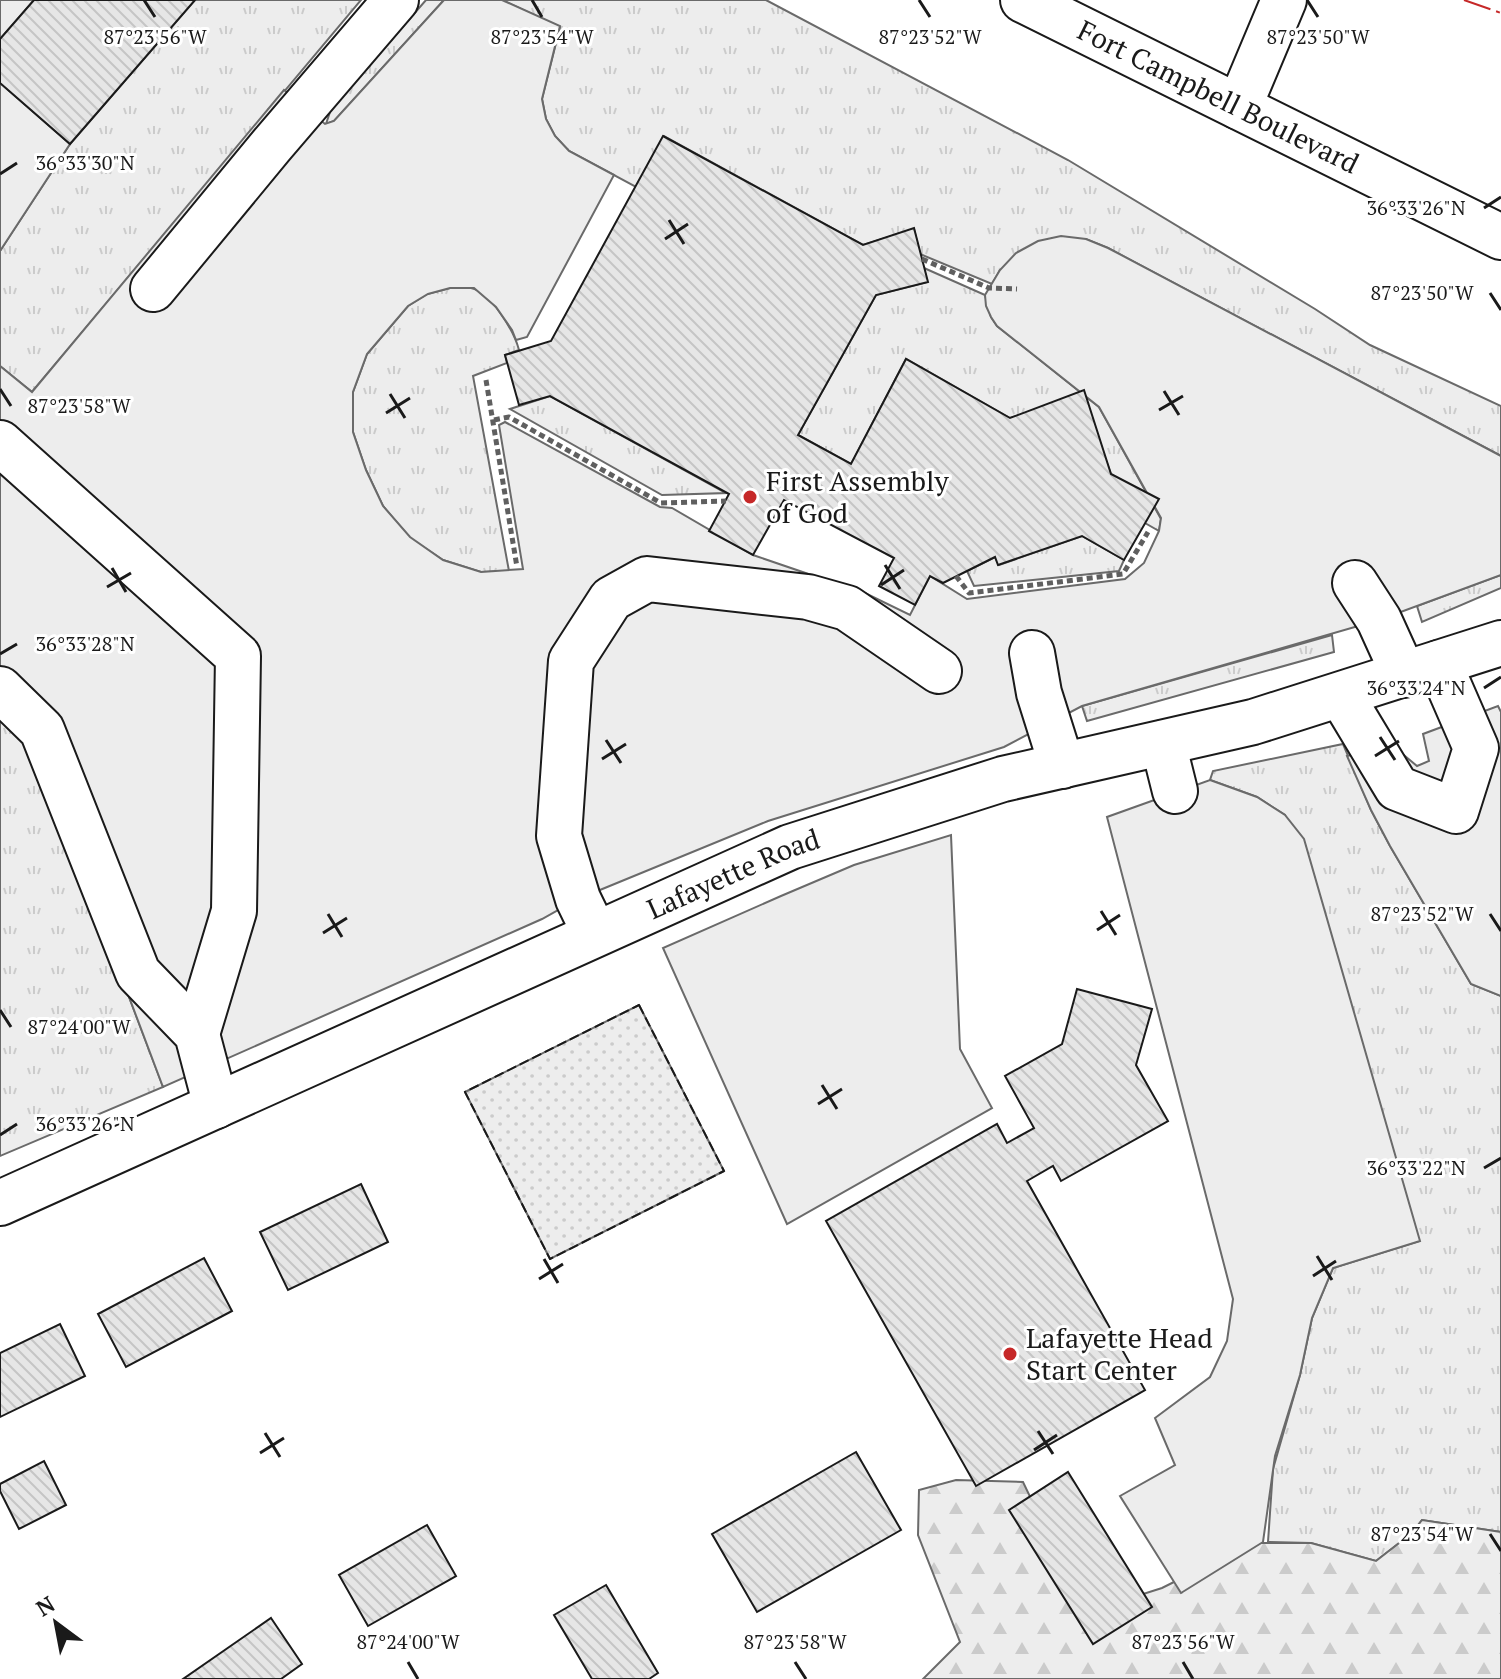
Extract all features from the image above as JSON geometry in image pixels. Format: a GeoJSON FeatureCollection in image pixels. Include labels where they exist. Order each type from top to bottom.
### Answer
{"type":"FeatureCollection","features":[{"type":"Feature","properties":{"kind":"main road"},"geometry":{"type":"LineString","coordinates":[[153,289],[396,0]]}},
{"type":"Feature","properties":{"kind":"main road","name":"Fort Campbell Boulevard"},"geometry":{"type":"LineString","coordinates":[[1023,0],[1501,237]]}},
{"type":"Feature","properties":{"kind":"main road"},"geometry":{"type":"LineString","coordinates":[[1239,107],[1284,0]]}},
{"type":"Feature","properties":{"kind":"main road"},"geometry":{"type":"LineString","coordinates":[[0,443],[238,656],[234,911],[197,1034]]}},
{"type":"Feature","properties":{"kind":"main road"},"geometry":{"type":"LineString","coordinates":[[595,934],[578,899],[559,836],[571,661],[611,599],[647,579],[808,597],[847,608],[939,671]]}},
{"type":"Feature","properties":{"kind":"main road"},"geometry":{"type":"LineString","coordinates":[[1341,695],[1397,788],[1456,811],[1488,748],[1379,620],[1355,583]]}},
{"type":"Feature","properties":{"kind":"main road","name":"Lafayette Road"},"geometry":{"type":"LineString","coordinates":[[0,1203],[790,847],[1003,779],[1253,722],[1501,643]]}},
{"type":"Feature","properties":{"kind":"main road"},"geometry":{"type":"LineString","coordinates":[[1032,653],[1039,693],[1062,766]]}},
{"type":"Feature","properties":{"kind":"main road"},"geometry":{"type":"LineString","coordinates":[[0,689],[42,730],[138,973],[197,1034],[216,1106]]}},
{"type":"Feature","properties":{"kind":"main road"},"geometry":{"type":"LineString","coordinates":[[1163,743],[1175,791]]}},
{"type":"Feature","properties":{"kind":"path"},"geometry":{"type":"LineString","coordinates":[[922,259],[989,288],[1017,289]]}},
{"type":"Feature","properties":{"kind":"path"},"geometry":{"type":"LineString","coordinates":[[486,380],[517,567]]}},
{"type":"Feature","properties":{"kind":"path"},"geometry":{"type":"LineString","coordinates":[[494,420],[509,417],[661,503],[726,501]]}},
{"type":"Feature","properties":{"kind":"path"},"geometry":{"type":"LineString","coordinates":[[956,576],[969,593],[1123,574],[1148,532]]}},
{"type":"Feature","properties":{"kind":"green space"},"geometry":{"type":"Polygon","coordinates":[[[195,0],[361,0],[32,392],[0,366],[0,251],[70,144],[195,0]]]}},
{"type":"Feature","properties":{"kind":"green space"},"geometry":{"type":"Polygon","coordinates":[[[426,0],[444,0],[334,121],[326,124],[331,109],[426,0]]]}},
{"type":"Feature","properties":{"kind":"green space"},"geometry":{"type":"Polygon","coordinates":[[[502,0],[766,0],[1068,160],[1370,345],[1501,406],[1501,456],[1086,239],[1000,270],[992,284],[920,254],[914,229],[863,245],[664,136],[636,187],[569,151],[555,136],[546,119],[542,99],[560,27],[502,0]]]}},
{"type":"Feature","properties":{"kind":"green space"},"geometry":{"type":"Polygon","coordinates":[[[924,268],[985,295],[997,326],[1099,407],[1161,519],[1159,531],[1145,523],[1147,506],[1111,474],[1082,395],[1010,418],[906,359],[851,464],[798,435],[876,295],[927,282],[924,268]]]}},
{"type":"Feature","properties":{"kind":"green space"},"geometry":{"type":"Polygon","coordinates":[[[450,288],[471,288],[494,304],[519,350],[505,355],[507,363],[473,376],[509,571],[481,572],[443,560],[410,538],[383,506],[353,432],[353,392],[367,354],[408,306],[427,294],[450,288]]]}},
{"type":"Feature","properties":{"kind":"green space"},"geometry":{"type":"Polygon","coordinates":[[[550,396],[726,493],[662,495],[510,409],[550,396]]]}},
{"type":"Feature","properties":{"kind":"green space"},"geometry":{"type":"Polygon","coordinates":[[[1082,536],[1124,560],[1119,571],[974,586],[967,571],[995,557],[999,565],[1082,536]]]}},
{"type":"Feature","properties":{"kind":"green space"},"geometry":{"type":"Polygon","coordinates":[[[1501,575],[1501,588],[1422,622],[1417,606],[1501,575]]]}},
{"type":"Feature","properties":{"kind":"green space"},"geometry":{"type":"Polygon","coordinates":[[[1332,635],[1334,652],[1087,721],[1082,706],[1332,635]]]}},
{"type":"Feature","properties":{"kind":"green space"},"geometry":{"type":"Polygon","coordinates":[[[0,716],[34,745],[163,1087],[0,1156],[0,716]]]}},
{"type":"Feature","properties":{"kind":"green space"},"geometry":{"type":"Polygon","coordinates":[[[1343,744],[1390,846],[1471,984],[1501,996],[1501,1532],[1422,1520],[1412,1533],[1376,1561],[1311,1543],[1268,1542],[1273,1469],[1300,1375],[1312,1318],[1333,1268],[1419,1241],[1285,815],[1257,797],[1210,780],[1213,771],[1343,744]]]}},
{"type":"Feature","properties":{"kind":"green space"},"geometry":{"type":"Polygon","coordinates":[[[639,1005],[724,1171],[550,1259],[465,1092],[639,1005]]]}},
{"type":"Feature","properties":{"kind":"green space"},"geometry":{"type":"Polygon","coordinates":[[[956,1480],[1023,1482],[1057,1553],[1115,1603],[1162,1588],[1245,1543],[1311,1543],[1376,1561],[1412,1533],[1422,1520],[1501,1532],[1501,1679],[923,1679],[960,1642],[918,1535],[919,1490],[956,1480]]]}},
{"type":"Feature","properties":{"kind":"shaded area"},"geometry":{"type":"Polygon","coordinates":[[[0,0],[34,0],[0,39],[0,0]]]}},
{"type":"Feature","properties":{"kind":"shaded area","name":"First Assembly of God"},"geometry":{"type":"Polygon","coordinates":[[[444,0],[502,0],[560,26],[542,99],[546,119],[555,136],[569,151],[614,175],[527,337],[516,340],[496,307],[474,288],[450,288],[428,294],[408,306],[367,354],[353,392],[353,432],[366,470],[383,506],[410,537],[443,560],[481,572],[523,569],[499,425],[505,422],[660,507],[672,508],[753,555],[867,594],[910,615],[930,576],[967,599],[1125,579],[1144,563],[1159,531],[1161,518],[1099,407],[997,326],[986,306],[985,295],[1000,270],[1016,253],[1038,241],[1061,236],[1086,239],[1108,248],[1501,456],[1501,575],[1379,620],[1082,706],[1004,747],[768,821],[578,899],[542,919],[163,1087],[34,745],[0,716],[0,366],[32,392],[284,90],[325,124],[334,121],[444,0]]]}},
{"type":"Feature","properties":{"kind":"shaded area"},"geometry":{"type":"Polygon","coordinates":[[[0,83],[70,144],[0,251],[0,83]]]}},
{"type":"Feature","properties":{"kind":"shaded area"},"geometry":{"type":"Polygon","coordinates":[[[1498,706],[1501,712],[1501,996],[1471,984],[1390,846],[1347,756],[1393,746],[1417,766],[1429,761],[1423,734],[1498,706]]]}},
{"type":"Feature","properties":{"kind":"shaded area"},"geometry":{"type":"Polygon","coordinates":[[[1210,780],[1257,797],[1285,815],[1304,839],[1420,1241],[1333,1268],[1312,1318],[1300,1375],[1275,1456],[1263,1542],[1181,1593],[1120,1496],[1175,1465],[1155,1418],[1210,1377],[1227,1341],[1233,1299],[1107,817],[1210,780]]]}},
{"type":"Feature","properties":{"kind":"shaded area"},"geometry":{"type":"Polygon","coordinates":[[[951,835],[960,1049],[992,1108],[787,1224],[663,948],[854,865],[951,835]]]}},
{"type":"Feature","properties":{"kind":"building"},"geometry":{"type":"Polygon","coordinates":[[[34,0],[195,0],[70,144],[0,83],[0,39],[34,0]]]}},
{"type":"Feature","properties":{"kind":"building","name":"First Assembly of God"},"geometry":{"type":"Polygon","coordinates":[[[663,136],[863,245],[914,228],[928,282],[876,295],[798,435],[851,464],[906,359],[1010,418],[1084,390],[1111,474],[1159,499],[1124,560],[1082,536],[998,565],[995,557],[943,583],[930,576],[915,605],[879,586],[894,558],[784,500],[753,555],[709,531],[729,494],[550,396],[519,405],[505,355],[551,341],[663,136]]]}},
{"type":"Feature","properties":{"kind":"building","name":"Lafayette Head Start Center"},"geometry":{"type":"Polygon","coordinates":[[[1077,989],[1152,1009],[1136,1065],[1168,1121],[1061,1181],[1053,1166],[1027,1181],[1145,1390],[976,1486],[826,1221],[997,1124],[1007,1143],[1034,1128],[1005,1076],[1062,1044],[1077,989]]]}},
{"type":"Feature","properties":{"kind":"building"},"geometry":{"type":"Polygon","coordinates":[[[361,1184],[388,1242],[288,1290],[260,1232],[361,1184]]]}},
{"type":"Feature","properties":{"kind":"building"},"geometry":{"type":"Polygon","coordinates":[[[204,1258],[232,1311],[126,1367],[98,1314],[204,1258]]]}},
{"type":"Feature","properties":{"kind":"building"},"geometry":{"type":"Polygon","coordinates":[[[60,1324],[85,1376],[0,1417],[0,1353],[60,1324]]]}},
{"type":"Feature","properties":{"kind":"building"},"geometry":{"type":"Polygon","coordinates":[[[856,1452],[901,1530],[757,1612],[712,1534],[856,1452]]]}},
{"type":"Feature","properties":{"kind":"building"},"geometry":{"type":"Polygon","coordinates":[[[44,1461],[66,1505],[19,1529],[0,1491],[0,1484],[44,1461]]]}},
{"type":"Feature","properties":{"kind":"building"},"geometry":{"type":"Polygon","coordinates":[[[1068,1472],[1152,1607],[1093,1644],[1009,1510],[1068,1472]]]}},
{"type":"Feature","properties":{"kind":"building"},"geometry":{"type":"Polygon","coordinates":[[[427,1525],[456,1576],[368,1626],[339,1575],[427,1525]]]}},
{"type":"Feature","properties":{"kind":"building"},"geometry":{"type":"Polygon","coordinates":[[[606,1585],[658,1673],[649,1679],[592,1679],[554,1615],[606,1585]]]}},
{"type":"Feature","properties":{"kind":"building"},"geometry":{"type":"Polygon","coordinates":[[[271,1618],[302,1664],[281,1679],[183,1679],[271,1618]]]}},
{"type":"Feature","properties":{"kind":"fence"},"geometry":{"type":"LineString","coordinates":[[639,1005],[724,1171],[550,1259],[465,1092],[639,1005]]}},
{"type":"Feature","properties":{"kind":"power"},"geometry":{"type":"LineString","coordinates":[[1464,0],[1501,13]]}},
{"type":"Feature","properties":{"kind":"place","name":"First Assembly of God"},"geometry":{"type":"Point","coordinates":[750,497]}},
{"type":"Feature","properties":{"kind":"place","name":"Lafayette Head Start Center"},"geometry":{"type":"Point","coordinates":[1010,1354]}}]}
